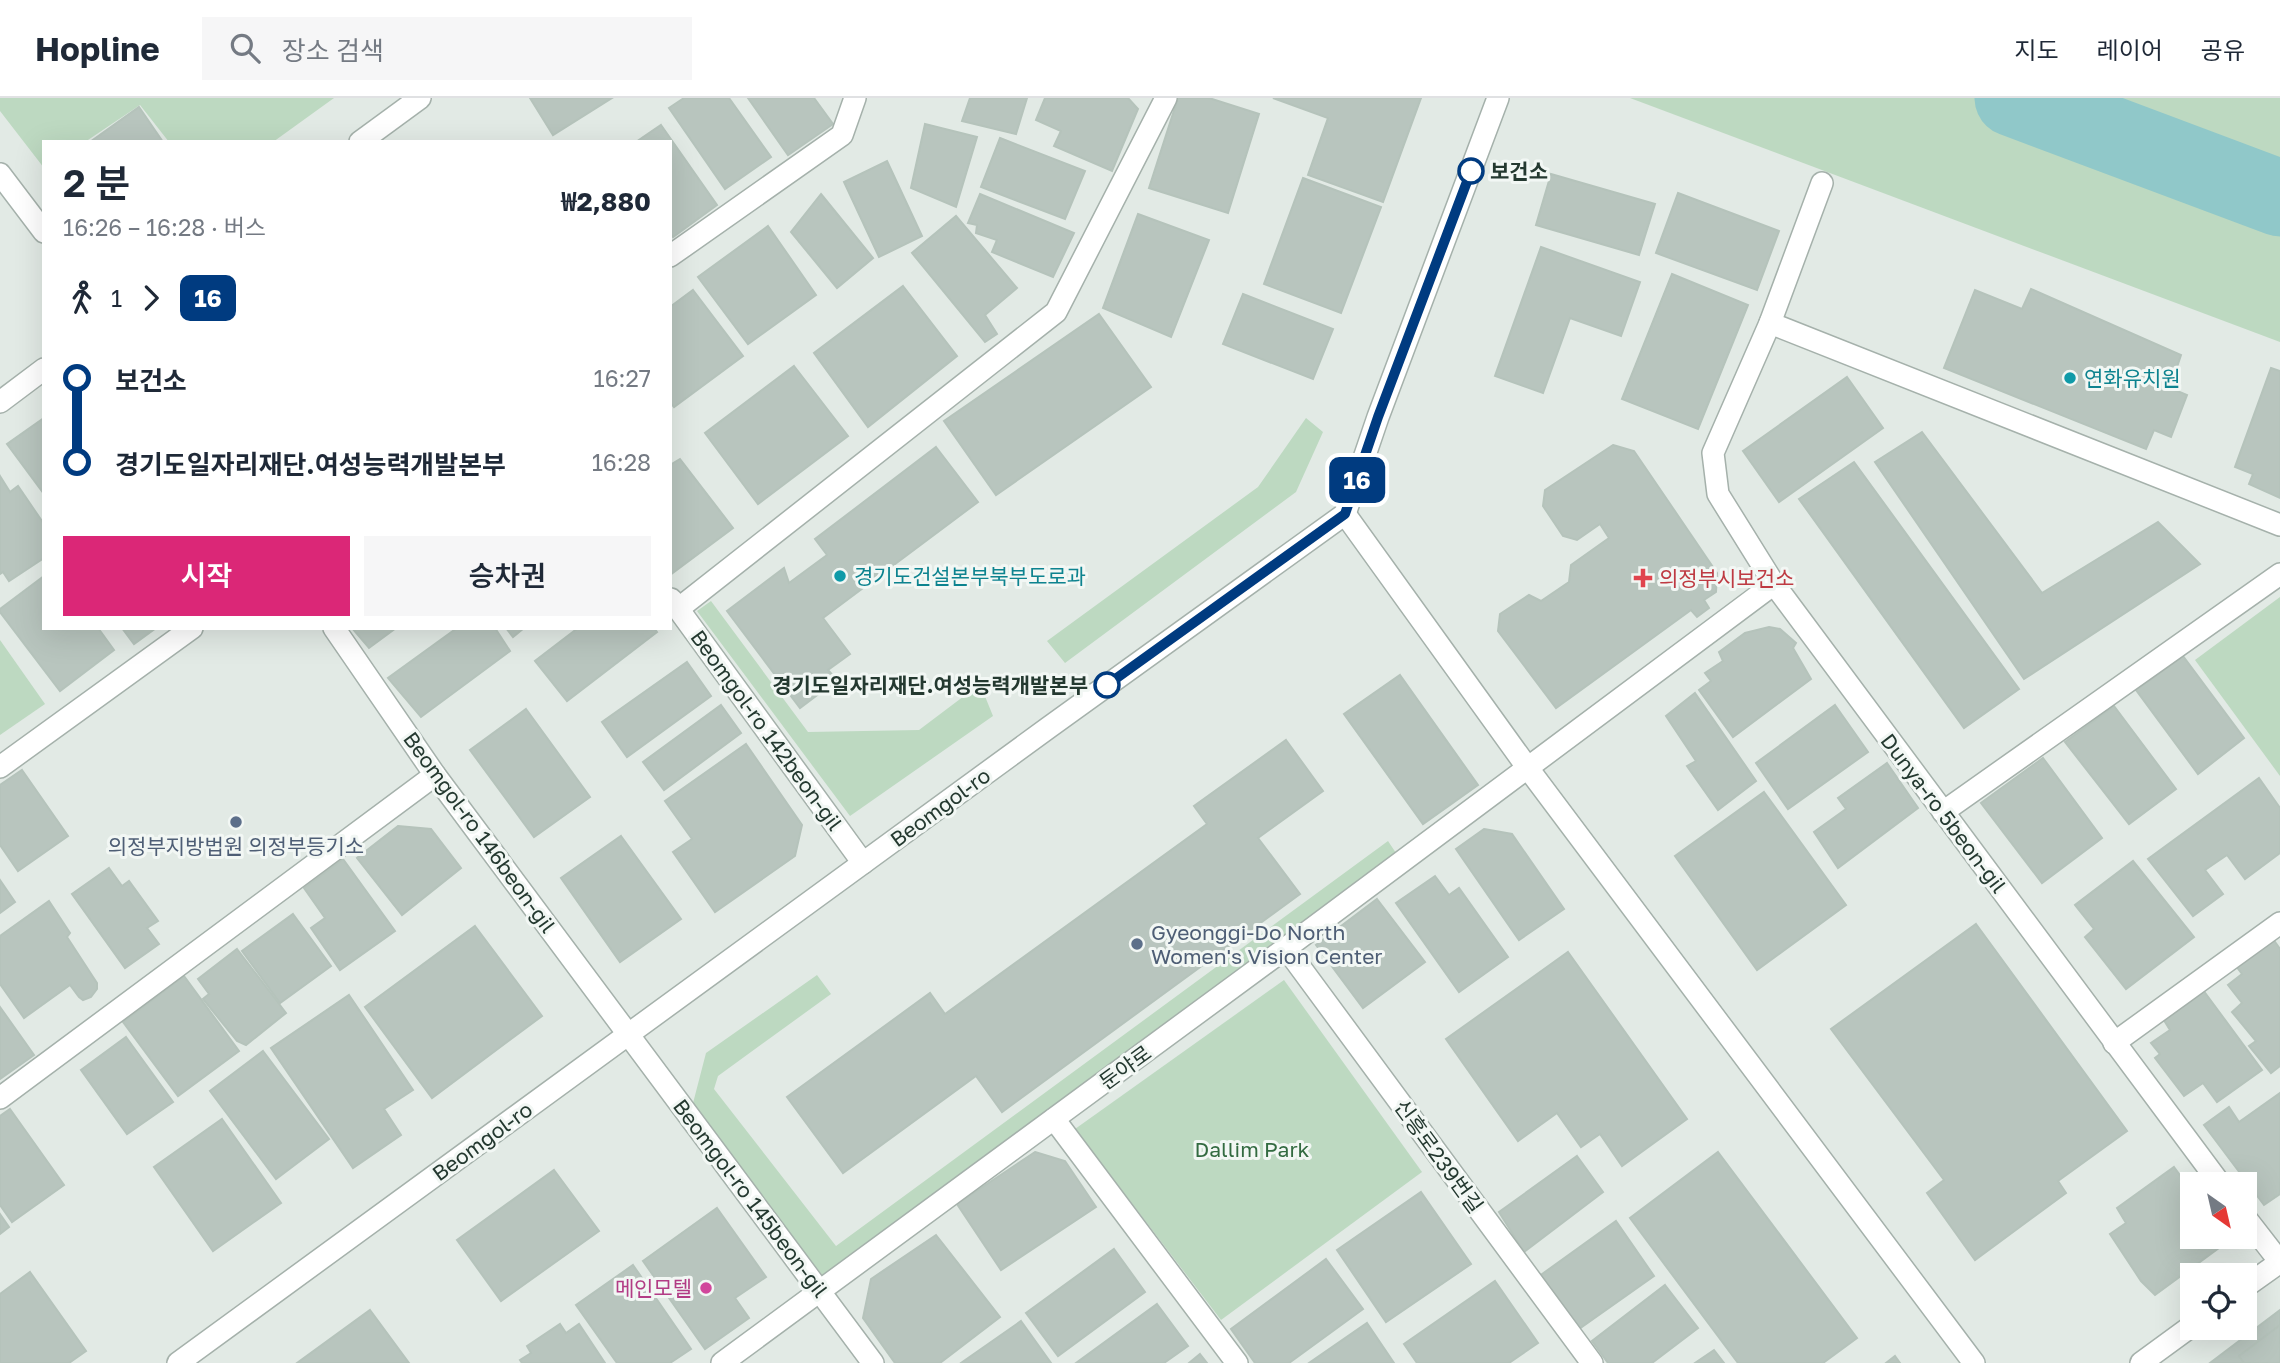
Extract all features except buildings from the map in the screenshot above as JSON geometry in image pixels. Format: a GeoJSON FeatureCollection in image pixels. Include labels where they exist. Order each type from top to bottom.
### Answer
{"type":"FeatureCollection","features":[{"type":"Feature","properties":{"kind":"street"},"geometry":{"type":"LineString","coordinates":[[363,140],[420,98]]}},
{"type":"Feature","properties":{"kind":"street"},"geometry":{"type":"LineString","coordinates":[[672,255],[842,135],[855,98]]}},
{"type":"Feature","properties":{"kind":"street"},"geometry":{"type":"LineString","coordinates":[[674,603],[1056,313],[1166,98]]}},
{"type":"Feature","properties":{"kind":"street"},"geometry":{"type":"LineString","coordinates":[[1498,98],[1378,417],[1345,514],[1527,767],[1974,1363]]}},
{"type":"Feature","properties":{"kind":"street"},"geometry":{"type":"LineString","coordinates":[[0,174],[42,229]]}},
{"type":"Feature","properties":{"kind":"street","name":"Dunya-ro 5beon-gil"},"geometry":{"type":"LineString","coordinates":[[1822,183],[1770,323],[1713,453],[1718,494],[1774,584],[2211,1172]]}},
{"type":"Feature","properties":{"kind":"street"},"geometry":{"type":"LineString","coordinates":[[1770,323],[2280,525]]}},
{"type":"Feature","properties":{"kind":"street"},"geometry":{"type":"LineString","coordinates":[[0,402],[42,370]]}},
{"type":"Feature","properties":{"kind":"street","name":"Beomgol-ro"},"geometry":{"type":"LineString","coordinates":[[178,1363],[1345,514]]}},
{"type":"Feature","properties":{"kind":"street"},"geometry":{"type":"LineString","coordinates":[[1943,812],[2280,574]]}},
{"type":"Feature","properties":{"kind":"street"},"geometry":{"type":"LineString","coordinates":[[1527,767],[1774,584]]}},
{"type":"Feature","properties":{"kind":"street","name":"Beomgol-ro 142beon-gil"},"geometry":{"type":"LineString","coordinates":[[674,603],[863,863]]}},
{"type":"Feature","properties":{"kind":"street"},"geometry":{"type":"LineString","coordinates":[[0,767],[189,630]]}},
{"type":"Feature","properties":{"kind":"street","name":"Beomgol-ro 146beon-gil"},"geometry":{"type":"LineString","coordinates":[[335,630],[435,775],[629,1034]]}},
{"type":"Feature","properties":{"kind":"street","name":"둔야로"},"geometry":{"type":"LineString","coordinates":[[722,1363],[1527,767]]}},
{"type":"Feature","properties":{"kind":"street"},"geometry":{"type":"LineString","coordinates":[[0,1098],[435,775]]}},
{"type":"Feature","properties":{"kind":"street"},"geometry":{"type":"LineString","coordinates":[[2114,1043],[2280,923]]}},
{"type":"Feature","properties":{"kind":"street","name":"신흥로239번길"},"geometry":{"type":"LineString","coordinates":[[1286,948],[1592,1363]]}},
{"type":"Feature","properties":{"kind":"street","name":"Beomgol-ro 145beon-gil"},"geometry":{"type":"LineString","coordinates":[[629,1034],[873,1363]]}},
{"type":"Feature","properties":{"kind":"street"},"geometry":{"type":"LineString","coordinates":[[1054,1119],[1237,1363]]}},
{"type":"Feature","properties":{"kind":"street"},"geometry":{"type":"LineString","coordinates":[[2257,1278],[2280,1262],[2258,1234]]}},
{"type":"Feature","properties":{"kind":"street"},"geometry":{"type":"LineString","coordinates":[[2141,1363],[2180,1334]]}},
{"type":"Feature","properties":{"kind":"green space"},"geometry":{"type":"Polygon","coordinates":[[[0,98],[334,98],[276,140],[167,140],[140,105],[88,140],[42,140],[42,165],[0,111],[0,98]]]}},
{"type":"Feature","properties":{"kind":"green space"},"geometry":{"type":"Polygon","coordinates":[[[1630,98],[2280,98],[2280,342],[1630,98]]]}},
{"type":"Feature","properties":{"kind":"green space"},"geometry":{"type":"Polygon","coordinates":[[[1306,418],[1323,432],[1296,492],[1065,663],[1047,641],[1258,487],[1306,418]]]}},
{"type":"Feature","properties":{"kind":"green space"},"geometry":{"type":"Polygon","coordinates":[[[2280,597],[2280,776],[2195,660],[2280,597]]]}},
{"type":"Feature","properties":{"kind":"green space"},"geometry":{"type":"Polygon","coordinates":[[[711,601],[808,732],[919,730],[980,684],[993,716],[850,816],[697,611],[711,601]]]}},
{"type":"Feature","properties":{"kind":"green space"},"geometry":{"type":"Polygon","coordinates":[[[0,640],[45,704],[0,735],[0,640]]]}},
{"type":"Feature","properties":{"kind":"green space"},"geometry":{"type":"Polygon","coordinates":[[[1388,841],[1398,856],[823,1276],[692,1107],[706,1053],[817,975],[831,994],[718,1076],[714,1089],[836,1246],[1388,841]]]}},
{"type":"Feature","properties":{"kind":"green space","name":"Dallim Park"},"geometry":{"type":"Polygon","coordinates":[[[1284,980],[1422,1172],[1221,1320],[1075,1129],[1284,980]]]}},
{"type":"Feature","properties":{"kind":"waterway"},"geometry":{"type":"LineString","coordinates":[[2013,98],[2280,198]]}},
{"type":"Feature","properties":{"kind":"bus line","name":"16"},"geometry":{"type":"LineString","coordinates":[[1107,685],[1345,514],[1378,417],[1471,171]]}},
{"type":"Feature","properties":{"kind":"place","name":"보건소"},"geometry":{"type":"Point","coordinates":[1471,171]}},
{"type":"Feature","properties":{"kind":"place","name":"연화유치원"},"geometry":{"type":"Point","coordinates":[2070,378]}},
{"type":"Feature","properties":{"kind":"place","name":"경기도건설본부북부도로과"},"geometry":{"type":"Point","coordinates":[840,576]}},
{"type":"Feature","properties":{"kind":"place","name":"의정부시보건소"},"geometry":{"type":"Point","coordinates":[1643,578]}},
{"type":"Feature","properties":{"kind":"place","name":"경기도일자리재단.여성능력개발본부"},"geometry":{"type":"Point","coordinates":[1107,685]}},
{"type":"Feature","properties":{"kind":"place","name":"의정부지방법원 의정부등기소"},"geometry":{"type":"Point","coordinates":[236,822]}},
{"type":"Feature","properties":{"kind":"place","name":"Gyeonggi-Do North Women's Vision Center"},"geometry":{"type":"Point","coordinates":[1137,944]}},
{"type":"Feature","properties":{"kind":"place","name":"메인모텔"},"geometry":{"type":"Point","coordinates":[706,1288]}}]}
